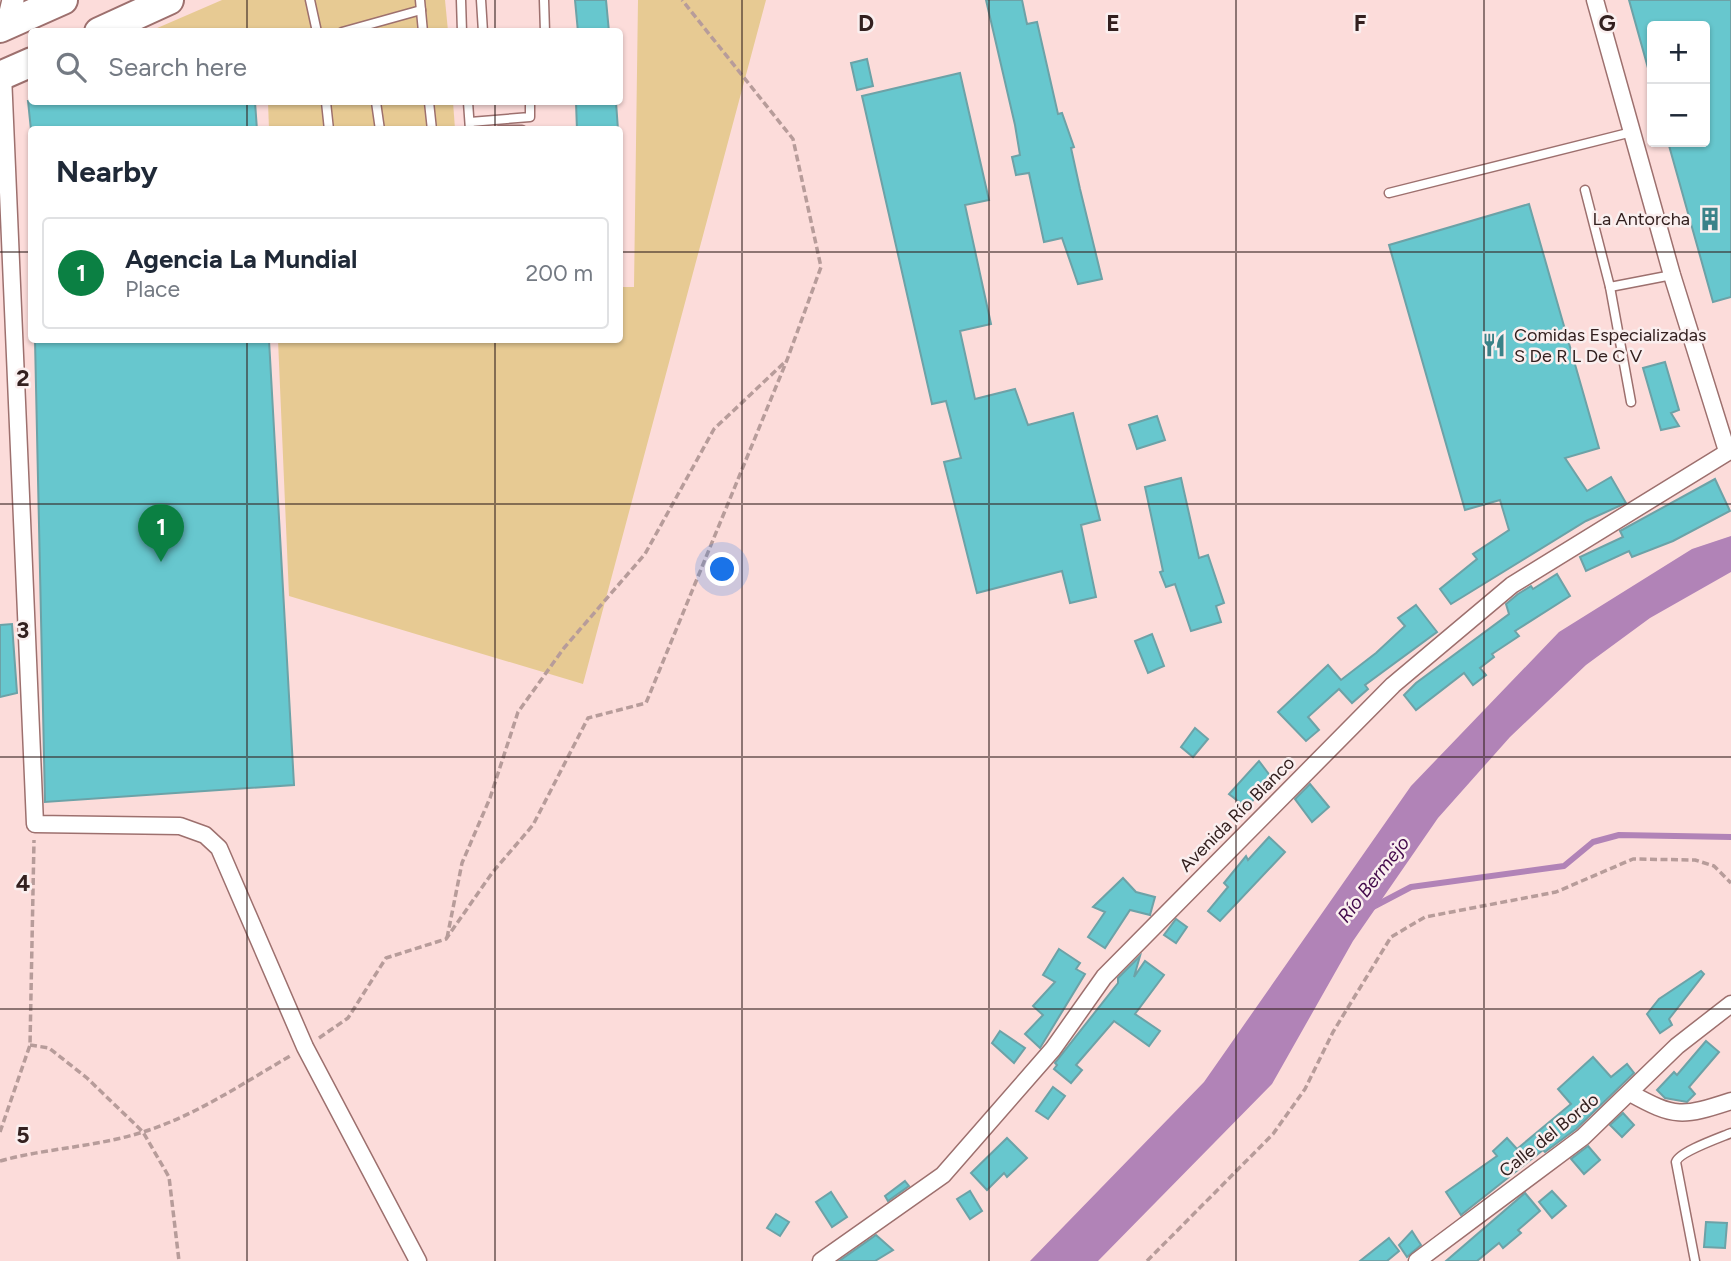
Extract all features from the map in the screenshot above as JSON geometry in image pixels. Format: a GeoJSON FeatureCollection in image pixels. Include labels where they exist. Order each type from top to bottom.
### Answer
{"type":"FeatureCollection","features":[{"type":"Feature","properties":{"kind":"highway"},"geometry":{"type":"LineString","coordinates":[[7,18],[63,0]]}},
{"type":"Feature","properties":{"kind":"highway"},"geometry":{"type":"LineString","coordinates":[[108,28],[169,0]]}},
{"type":"Feature","properties":{"kind":"highway"},"geometry":{"type":"LineString","coordinates":[[1,76],[28,64]]}},
{"type":"Feature","properties":{"kind":"street"},"geometry":{"type":"LineString","coordinates":[[1595,0],[1672,275],[1729,451]]}},
{"type":"Feature","properties":{"kind":"street"},"geometry":{"type":"LineString","coordinates":[[1,76],[35,824],[180,826],[205,835],[219,848],[305,1047],[418,1261]]}},
{"type":"Feature","properties":{"kind":"street","name":"Avenida Río Blanco"},"geometry":{"type":"LineString","coordinates":[[821,1261],[943,1175],[1053,1049],[1104,978],[1393,685],[1512,586],[1729,451]]}},
{"type":"Feature","properties":{"kind":"street","name":"Calle del Bordo"},"geometry":{"type":"LineString","coordinates":[[1417,1261],[1583,1137],[1677,1046],[1731,1004]]}},
{"type":"Feature","properties":{"kind":"street"},"geometry":{"type":"LineString","coordinates":[[1630,1093],[1662,1111],[1677,1114],[1731,1101]]}},
{"type":"Feature","properties":{"kind":"lane"},"geometry":{"type":"LineString","coordinates":[[310,0],[316,28]]}},
{"type":"Feature","properties":{"kind":"lane"},"geometry":{"type":"LineString","coordinates":[[420,0],[423,28]]}},
{"type":"Feature","properties":{"kind":"lane"},"geometry":{"type":"LineString","coordinates":[[461,0],[462,28]]}},
{"type":"Feature","properties":{"kind":"lane"},"geometry":{"type":"LineString","coordinates":[[481,0],[483,28]]}},
{"type":"Feature","properties":{"kind":"lane"},"geometry":{"type":"LineString","coordinates":[[544,0],[545,28]]}},
{"type":"Feature","properties":{"kind":"lane"},"geometry":{"type":"LineString","coordinates":[[369,28],[421,10]]}},
{"type":"Feature","properties":{"kind":"lane"},"geometry":{"type":"LineString","coordinates":[[326,105],[329,126]]}},
{"type":"Feature","properties":{"kind":"lane"},"geometry":{"type":"LineString","coordinates":[[376,105],[379,126]]}},
{"type":"Feature","properties":{"kind":"lane"},"geometry":{"type":"LineString","coordinates":[[429,105],[432,126]]}},
{"type":"Feature","properties":{"kind":"lane"},"geometry":{"type":"LineString","coordinates":[[468,105],[470,126],[530,117],[530,105]]}},
{"type":"Feature","properties":{"kind":"lane"},"geometry":{"type":"LineString","coordinates":[[1389,193],[1632,132]]}},
{"type":"Feature","properties":{"kind":"lane"},"geometry":{"type":"LineString","coordinates":[[1585,190],[1610,287],[1631,402]]}},
{"type":"Feature","properties":{"kind":"lane"},"geometry":{"type":"LineString","coordinates":[[1610,287],[1672,275]]}},
{"type":"Feature","properties":{"kind":"lane"},"geometry":{"type":"LineString","coordinates":[[1695,1261],[1676,1162],[1684,1152],[1713,1143],[1731,1133]]}},
{"type":"Feature","properties":{"kind":"path"},"geometry":{"type":"LineString","coordinates":[[0,1161],[37,1150],[102,1143],[191,1115],[348,1018],[386,958],[446,939],[492,873],[533,825],[588,719],[646,703],[787,360],[821,267],[793,139],[682,0]]}},
{"type":"Feature","properties":{"kind":"path"},"geometry":{"type":"LineString","coordinates":[[446,939],[462,863],[490,798],[518,712],[564,648],[645,554],[714,429],[787,360]]}},
{"type":"Feature","properties":{"kind":"path"},"geometry":{"type":"LineString","coordinates":[[0,1132],[30,1045],[35,824]]}},
{"type":"Feature","properties":{"kind":"path"},"geometry":{"type":"LineString","coordinates":[[1147,1261],[1273,1134],[1305,1089],[1333,1032],[1391,937],[1425,917],[1556,892],[1633,859],[1695,860],[1714,866],[1731,883]]}},
{"type":"Feature","properties":{"kind":"path"},"geometry":{"type":"LineString","coordinates":[[30,1045],[49,1048],[87,1078],[143,1132],[169,1177],[179,1261]]}},
{"type":"Feature","properties":{"kind":"shaded area"},"geometry":{"type":"Polygon","coordinates":[[[222,0],[445,0],[448,28],[157,28],[222,0]]]}},
{"type":"Feature","properties":{"kind":"shaded area"},"geometry":{"type":"Polygon","coordinates":[[[638,0],[766,0],[583,684],[289,596],[278,343],[623,343],[623,287],[634,287],[638,0]]]}},
{"type":"Feature","properties":{"kind":"shaded area"},"geometry":{"type":"Polygon","coordinates":[[[268,105],[453,105],[455,126],[269,126],[268,105]]]}},
{"type":"Feature","properties":{"kind":"water","name":"Río Bermejo"},"geometry":{"type":"Polygon","coordinates":[[[1731,536],[1731,572],[1650,618],[1586,665],[1510,737],[1438,818],[1353,941],[1272,1084],[1098,1261],[1030,1261],[1204,1082],[1411,786],[1559,632],[1692,549],[1731,536]]]}},
{"type":"Feature","properties":{"kind":"building"},"geometry":{"type":"Polygon","coordinates":[[[575,0],[606,0],[609,28],[578,28],[575,0]]]}},
{"type":"Feature","properties":{"kind":"building"},"geometry":{"type":"Polygon","coordinates":[[[986,0],[1022,0],[1027,24],[1037,22],[1058,114],[1062,113],[1074,147],[1071,148],[1102,279],[1078,284],[1062,238],[1044,242],[1029,173],[1016,175],[1012,157],[1020,155],[1015,125],[986,0]]]}},
{"type":"Feature","properties":{"kind":"building","name":"La Antorcha"},"geometry":{"type":"Polygon","coordinates":[[[1629,0],[1731,0],[1731,297],[1713,302],[1669,147],[1710,147],[1710,21],[1647,21],[1647,64],[1629,0]]]}},
{"type":"Feature","properties":{"kind":"building"},"geometry":{"type":"Polygon","coordinates":[[[867,59],[873,86],[857,90],[851,63],[867,59]]]}},
{"type":"Feature","properties":{"kind":"building"},"geometry":{"type":"Polygon","coordinates":[[[960,73],[989,200],[965,205],[991,324],[960,331],[975,399],[1015,389],[1028,425],[1073,413],[1100,520],[1081,525],[1096,597],[1070,603],[1062,571],[977,593],[944,462],[961,458],[946,401],[932,404],[862,96],[960,73]]]}},
{"type":"Feature","properties":{"kind":"building"},"geometry":{"type":"Polygon","coordinates":[[[28,105],[255,105],[257,126],[31,126],[28,105]]]}},
{"type":"Feature","properties":{"kind":"building"},"geometry":{"type":"Polygon","coordinates":[[[576,105],[616,105],[618,126],[577,126],[576,105]]]}},
{"type":"Feature","properties":{"kind":"building","name":"Comidas Especializadas S De R L De C V"},"geometry":{"type":"Polygon","coordinates":[[[1529,204],[1599,448],[1565,458],[1587,491],[1611,477],[1626,503],[1586,521],[1451,604],[1440,589],[1477,559],[1473,554],[1509,530],[1500,500],[1465,510],[1389,245],[1529,204]]]}},
{"type":"Feature","properties":{"kind":"building"},"geometry":{"type":"Polygon","coordinates":[[[35,343],[269,343],[294,785],[45,802],[35,343]]]}},
{"type":"Feature","properties":{"kind":"building"},"geometry":{"type":"Polygon","coordinates":[[[1665,362],[1679,410],[1671,413],[1679,426],[1661,430],[1643,368],[1665,362]]]}},
{"type":"Feature","properties":{"kind":"building"},"geometry":{"type":"Polygon","coordinates":[[[1157,416],[1165,440],[1137,449],[1129,425],[1157,416]]]}},
{"type":"Feature","properties":{"kind":"building"},"geometry":{"type":"Polygon","coordinates":[[[1181,478],[1199,558],[1208,555],[1224,603],[1216,606],[1221,622],[1191,631],[1175,584],[1166,587],[1160,572],[1163,571],[1145,487],[1181,478]]]}},
{"type":"Feature","properties":{"kind":"building"},"geometry":{"type":"Polygon","coordinates":[[[1715,479],[1730,511],[1673,541],[1632,557],[1629,551],[1586,571],[1580,557],[1623,537],[1620,531],[1715,479]]]}},
{"type":"Feature","properties":{"kind":"building"},"geometry":{"type":"Polygon","coordinates":[[[1557,574],[1570,596],[1515,631],[1519,636],[1492,654],[1494,657],[1480,668],[1486,675],[1473,685],[1464,673],[1416,710],[1404,695],[1416,683],[1509,614],[1506,604],[1518,594],[1531,586],[1533,589],[1557,574]]]}},
{"type":"Feature","properties":{"kind":"building"},"geometry":{"type":"Polygon","coordinates":[[[1416,605],[1437,632],[1365,685],[1368,689],[1352,703],[1339,689],[1308,717],[1319,730],[1306,741],[1278,712],[1328,665],[1341,680],[1376,653],[1405,626],[1398,618],[1416,605]]]}},
{"type":"Feature","properties":{"kind":"building"},"geometry":{"type":"Polygon","coordinates":[[[12,624],[17,693],[0,697],[0,625],[12,624]]]}},
{"type":"Feature","properties":{"kind":"building"},"geometry":{"type":"Polygon","coordinates":[[[1152,634],[1164,666],[1148,673],[1135,641],[1152,634]]]}},
{"type":"Feature","properties":{"kind":"building"},"geometry":{"type":"Polygon","coordinates":[[[1195,728],[1208,739],[1193,757],[1181,747],[1195,728]]]}},
{"type":"Feature","properties":{"kind":"building"},"geometry":{"type":"Polygon","coordinates":[[[1259,761],[1271,777],[1247,808],[1229,794],[1259,761]]]}},
{"type":"Feature","properties":{"kind":"building"},"geometry":{"type":"Polygon","coordinates":[[[1310,784],[1329,807],[1312,822],[1295,799],[1310,784]]]}},
{"type":"Feature","properties":{"kind":"building"},"geometry":{"type":"Polygon","coordinates":[[[1269,837],[1285,852],[1220,921],[1208,911],[1228,887],[1224,883],[1246,856],[1248,860],[1269,837]]]}},
{"type":"Feature","properties":{"kind":"building"},"geometry":{"type":"Polygon","coordinates":[[[1123,878],[1136,892],[1155,897],[1150,915],[1130,910],[1105,948],[1088,937],[1105,912],[1093,907],[1123,878]]]}},
{"type":"Feature","properties":{"kind":"building"},"geometry":{"type":"Polygon","coordinates":[[[1176,919],[1187,927],[1176,943],[1164,935],[1176,919]]]}},
{"type":"Feature","properties":{"kind":"building"},"geometry":{"type":"Polygon","coordinates":[[[1059,949],[1080,963],[1076,969],[1085,974],[1040,1048],[1025,1034],[1043,1015],[1033,1006],[1055,982],[1043,975],[1059,949]]]}},
{"type":"Feature","properties":{"kind":"building"},"geometry":{"type":"Polygon","coordinates":[[[1140,956],[1134,977],[1145,961],[1164,975],[1135,1014],[1160,1031],[1149,1046],[1114,1021],[1076,1065],[1082,1070],[1071,1083],[1054,1069],[1057,1065],[1055,1063],[1118,983],[1118,978],[1140,956]]]}},
{"type":"Feature","properties":{"kind":"building"},"geometry":{"type":"Polygon","coordinates":[[[1701,971],[1704,974],[1669,1019],[1672,1025],[1660,1033],[1647,1014],[1659,999],[1701,971]]]}},
{"type":"Feature","properties":{"kind":"building"},"geometry":{"type":"Polygon","coordinates":[[[1000,1031],[1025,1048],[1014,1063],[992,1043],[1000,1031]]]}},
{"type":"Feature","properties":{"kind":"building"},"geometry":{"type":"Polygon","coordinates":[[[1706,1041],[1719,1052],[1689,1087],[1695,1094],[1687,1102],[1665,1098],[1657,1090],[1674,1072],[1677,1075],[1706,1041]]]}},
{"type":"Feature","properties":{"kind":"building"},"geometry":{"type":"Polygon","coordinates":[[[1593,1057],[1611,1077],[1627,1064],[1634,1073],[1576,1129],[1545,1152],[1543,1150],[1461,1215],[1446,1192],[1497,1156],[1493,1151],[1507,1138],[1517,1149],[1571,1104],[1558,1089],[1593,1057]]]}},
{"type":"Feature","properties":{"kind":"building"},"geometry":{"type":"Polygon","coordinates":[[[1053,1087],[1065,1096],[1048,1119],[1036,1111],[1053,1087]]]}},
{"type":"Feature","properties":{"kind":"building"},"geometry":{"type":"Polygon","coordinates":[[[1623,1113],[1634,1125],[1622,1137],[1610,1125],[1623,1113]]]}},
{"type":"Feature","properties":{"kind":"building"},"geometry":{"type":"Polygon","coordinates":[[[1007,1138],[1027,1158],[1007,1177],[1004,1173],[987,1190],[971,1173],[1007,1138]]]}},
{"type":"Feature","properties":{"kind":"building"},"geometry":{"type":"Polygon","coordinates":[[[1588,1146],[1600,1160],[1584,1174],[1571,1159],[1588,1146]]]}},
{"type":"Feature","properties":{"kind":"building"},"geometry":{"type":"Polygon","coordinates":[[[905,1181],[909,1186],[888,1201],[885,1196],[905,1181]]]}},
{"type":"Feature","properties":{"kind":"building"},"geometry":{"type":"Polygon","coordinates":[[[970,1191],[982,1211],[970,1219],[957,1199],[970,1191]]]}},
{"type":"Feature","properties":{"kind":"building"},"geometry":{"type":"Polygon","coordinates":[[[1552,1191],[1566,1206],[1552,1218],[1539,1202],[1552,1191]]]}},
{"type":"Feature","properties":{"kind":"building"},"geometry":{"type":"Polygon","coordinates":[[[831,1192],[847,1217],[832,1227],[816,1202],[831,1192]]]}},
{"type":"Feature","properties":{"kind":"building"},"geometry":{"type":"Polygon","coordinates":[[[1525,1193],[1540,1211],[1518,1230],[1521,1233],[1503,1248],[1499,1243],[1477,1261],[1446,1261],[1525,1193]]]}},
{"type":"Feature","properties":{"kind":"building"},"geometry":{"type":"Polygon","coordinates":[[[776,1214],[789,1222],[780,1236],[767,1228],[776,1214]]]}},
{"type":"Feature","properties":{"kind":"building"},"geometry":{"type":"Polygon","coordinates":[[[1706,1222],[1727,1223],[1725,1248],[1704,1247],[1706,1222]]]}},
{"type":"Feature","properties":{"kind":"building"},"geometry":{"type":"Polygon","coordinates":[[[1412,1231],[1421,1245],[1407,1257],[1399,1245],[1412,1231]]]}},
{"type":"Feature","properties":{"kind":"building"},"geometry":{"type":"Polygon","coordinates":[[[876,1235],[893,1250],[875,1261],[839,1261],[876,1235]]]}},
{"type":"Feature","properties":{"kind":"building"},"geometry":{"type":"Polygon","coordinates":[[[1389,1238],[1399,1251],[1387,1261],[1360,1261],[1389,1238]]]}},
{"type":"Feature","properties":{"kind":"waterway","name":"Río Bermejo"},"geometry":{"type":"LineString","coordinates":[[1371,908],[1411,887],[1564,866],[1593,842],[1619,835],[1731,837]]}},
{"type":"Feature","properties":{"kind":"place","name":"La Antorcha"},"geometry":{"type":"Point","coordinates":[1710,219]}},
{"type":"Feature","properties":{"kind":"place","name":"Comidas Especializadas S De R L De C V"},"geometry":{"type":"Point","coordinates":[1494,345]}},
{"type":"Feature","properties":{"kind":"place","name":"Agencia La Mundial"},"geometry":{"type":"Point","coordinates":[161,562]}}]}
